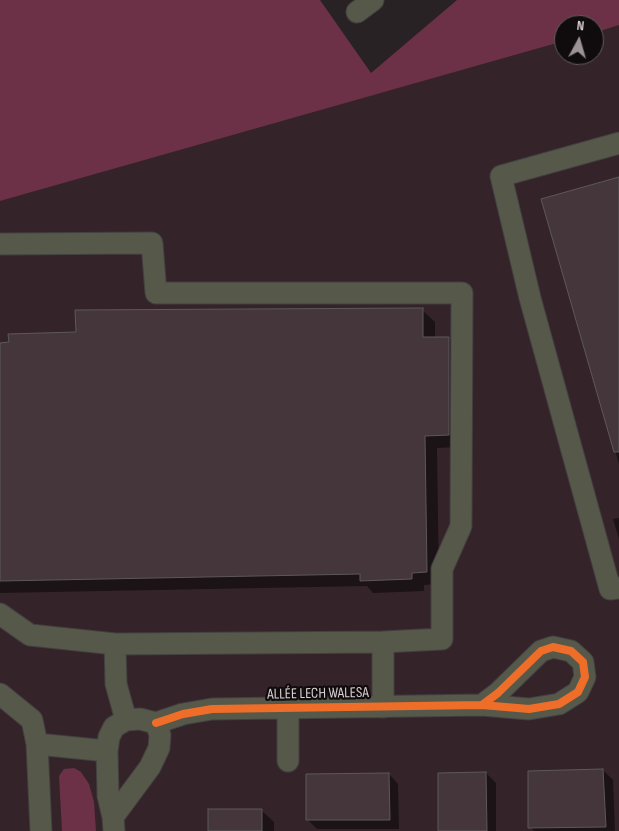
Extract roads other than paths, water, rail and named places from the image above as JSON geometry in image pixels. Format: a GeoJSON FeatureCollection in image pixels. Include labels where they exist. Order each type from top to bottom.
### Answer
{"type":"FeatureCollection","features":[{"type":"Feature","properties":{"kind":"street"},"geometry":{"type":"LineString","coordinates":[[619,143],[501,176],[530,298],[610,589],[619,588]]}},
{"type":"Feature","properties":{"kind":"street"},"geometry":{"type":"LineString","coordinates":[[0,244],[152,243],[156,293],[462,293],[461,526],[442,569],[442,639],[383,642],[115,644],[30,635],[0,614]]}},
{"type":"Feature","properties":{"kind":"street"},"geometry":{"type":"LineString","coordinates":[[383,642],[383,707]]}},
{"type":"Feature","properties":{"kind":"street"},"geometry":{"type":"LineString","coordinates":[[114,824],[108,796],[107,751],[109,738],[114,727],[126,720],[116,684],[115,644]]}},
{"type":"Feature","properties":{"kind":"street"},"geometry":{"type":"LineString","coordinates":[[0,694],[32,720],[37,744],[40,831]]}},
{"type":"Feature","properties":{"kind":"street","name":"ALLÉE LECH WALESA"},"geometry":{"type":"LineString","coordinates":[[126,720],[140,719],[156,723],[183,714],[212,709],[482,705]]}},
{"type":"Feature","properties":{"kind":"street"},"geometry":{"type":"LineString","coordinates":[[288,708],[288,761]]}},
{"type":"Feature","properties":{"kind":"street"},"geometry":{"type":"LineString","coordinates":[[114,824],[150,768],[159,748],[160,735],[156,723]]}},
{"type":"Feature","properties":{"kind":"street"},"geometry":{"type":"LineString","coordinates":[[37,744],[107,751]]}}]}
